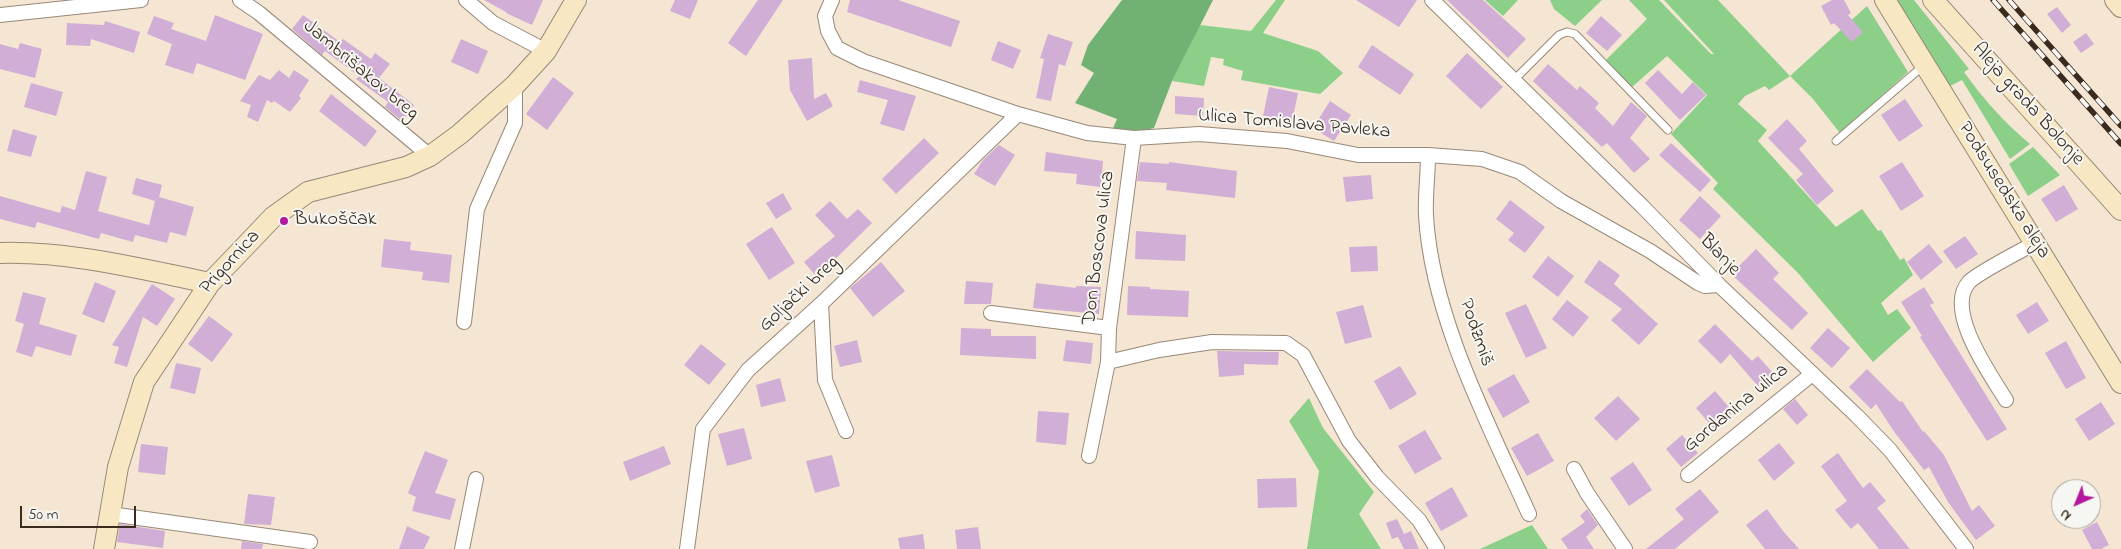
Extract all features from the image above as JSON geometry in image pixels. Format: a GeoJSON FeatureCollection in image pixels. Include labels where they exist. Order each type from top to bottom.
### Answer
{"type":"FeatureCollection","features":[{"type":"Feature","properties":{"kind":"street"},"geometry":{"type":"LineString","coordinates":[[0,15],[141,0]]}},
{"type":"Feature","properties":{"kind":"street","name":"Jambrišakov breg"},"geometry":{"type":"LineString","coordinates":[[240,0],[260,13],[430,156]]}},
{"type":"Feature","properties":{"kind":"street"},"geometry":{"type":"LineString","coordinates":[[466,0],[492,24],[546,51]]}},
{"type":"Feature","properties":{"kind":"street","name":"Prigornica"},"geometry":{"type":"LineString","coordinates":[[104,549],[118,467],[144,382],[210,283],[273,217],[308,192],[406,167],[430,156],[460,134],[515,85],[546,51],[576,0]]}},
{"type":"Feature","properties":{"kind":"street","name":"Ulica Tomislava Pavleka"},"geometry":{"type":"LineString","coordinates":[[832,0],[825,16],[828,31],[837,48],[863,61],[1018,114],[1087,133],[1134,138],[1199,134],[1287,141],[1358,155],[1428,155],[1482,159],[1520,172],[1561,201],[1650,251],[1698,283],[1705,286],[1719,285]]}},
{"type":"Feature","properties":{"kind":"street","name":"Blanje"},"geometry":{"type":"LineString","coordinates":[[1432,0],[1642,206],[1719,285],[1857,416],[1890,450],[1966,549]]}},
{"type":"Feature","properties":{"kind":"street","name":"Podsusedska aleja"},"geometry":{"type":"LineString","coordinates":[[1885,0],[2121,383]]}},
{"type":"Feature","properties":{"kind":"street","name":"Aleja grada Bolonje"},"geometry":{"type":"LineString","coordinates":[[1933,0],[2121,210]]}},
{"type":"Feature","properties":{"kind":"street"},"geometry":{"type":"LineString","coordinates":[[2115,0],[2121,7]]}},
{"type":"Feature","properties":{"kind":"street"},"geometry":{"type":"LineString","coordinates":[[464,322],[477,209],[515,123],[515,85]]}},
{"type":"Feature","properties":{"kind":"street","name":"Goljački breg"},"geometry":{"type":"LineString","coordinates":[[687,549],[703,429],[748,370],[821,304],[1018,114]]}},
{"type":"Feature","properties":{"kind":"street","name":"Don Boscova ulica"},"geometry":{"type":"LineString","coordinates":[[1089,456],[1108,362],[1109,328],[1134,138]]}},
{"type":"Feature","properties":{"kind":"street","name":"Podzmiš"},"geometry":{"type":"LineString","coordinates":[[1428,155],[1426,216],[1446,317],[1480,404],[1530,514]]}},
{"type":"Feature","properties":{"kind":"street"},"geometry":{"type":"LineString","coordinates":[[2006,400],[1972,340],[1961,309],[1962,295],[1970,282],[2035,243]]}},
{"type":"Feature","properties":{"kind":"street"},"geometry":{"type":"LineString","coordinates":[[0,253],[64,257],[129,266],[210,283]]}},
{"type":"Feature","properties":{"kind":"street"},"geometry":{"type":"LineString","coordinates":[[821,304],[825,380],[846,431]]}},
{"type":"Feature","properties":{"kind":"street"},"geometry":{"type":"LineString","coordinates":[[991,313],[1109,328]]}},
{"type":"Feature","properties":{"kind":"street"},"geometry":{"type":"LineString","coordinates":[[1108,362],[1159,350],[1212,342],[1286,343],[1303,356],[1349,441],[1377,477],[1419,520],[1437,549]]}},
{"type":"Feature","properties":{"kind":"street","name":"Gordanina ulica"},"geometry":{"type":"LineString","coordinates":[[1688,475],[1812,374]]}},
{"type":"Feature","properties":{"kind":"street"},"geometry":{"type":"LineString","coordinates":[[1574,468],[1587,493],[1625,549]]}},
{"type":"Feature","properties":{"kind":"street"},"geometry":{"type":"LineString","coordinates":[[462,549],[476,479]]}},
{"type":"Feature","properties":{"kind":"street"},"geometry":{"type":"LineString","coordinates":[[110,514],[310,542]]}},
{"type":"Feature","properties":{"kind":"lane"},"geometry":{"type":"LineString","coordinates":[[1514,80],[1559,35],[1567,32],[1575,34],[1668,130]]}},
{"type":"Feature","properties":{"kind":"lane"},"geometry":{"type":"LineString","coordinates":[[1836,141],[1925,64]]}},
{"type":"Feature","properties":{"kind":"green space"},"geometry":{"type":"Polygon","coordinates":[[[1122,0],[1213,0],[1172,81],[1154,128],[1136,132],[1111,133],[1117,119],[1075,103],[1094,73],[1081,65],[1088,45],[1122,0]]]}},
{"type":"Feature","properties":{"kind":"green space"},"geometry":{"type":"Polygon","coordinates":[[[1276,0],[1285,0],[1263,33],[1318,51],[1343,73],[1320,94],[1241,80],[1243,71],[1223,65],[1224,59],[1211,57],[1204,86],[1172,81],[1200,25],[1251,31],[1276,0]]]}},
{"type":"Feature","properties":{"kind":"green space"},"geometry":{"type":"Polygon","coordinates":[[[1485,0],[1518,0],[1503,16],[1485,0]]]}},
{"type":"Feature","properties":{"kind":"green space"},"geometry":{"type":"Polygon","coordinates":[[[1550,0],[1602,0],[1575,26],[1554,9],[1550,0]]]}},
{"type":"Feature","properties":{"kind":"green space"},"geometry":{"type":"Polygon","coordinates":[[[1629,0],[1659,0],[1711,54],[1714,54],[1664,0],[1718,0],[1790,76],[1769,90],[1765,86],[1745,96],[1738,104],[1767,130],[1758,141],[1836,227],[1862,209],[1878,231],[1881,230],[1900,260],[1904,258],[1913,275],[1881,303],[1888,315],[1897,309],[1911,328],[1873,362],[1798,273],[1713,189],[1718,183],[1671,134],[1707,95],[1667,56],[1631,88],[1605,61],[1647,19],[1629,0]]]}},
{"type":"Feature","properties":{"kind":"green space"},"geometry":{"type":"Polygon","coordinates":[[[1893,0],[1914,0],[1969,69],[1964,72],[1979,92],[2003,119],[2030,144],[2010,159],[1962,80],[1950,86],[1893,0]]]}},
{"type":"Feature","properties":{"kind":"green space"},"geometry":{"type":"Polygon","coordinates":[[[1867,6],[1908,72],[1840,133],[1813,99],[1790,76],[1867,6]]]}},
{"type":"Feature","properties":{"kind":"green space"},"geometry":{"type":"Polygon","coordinates":[[[2033,147],[2060,175],[2028,196],[2009,164],[2033,147]]]}},
{"type":"Feature","properties":{"kind":"green space"},"geometry":{"type":"Polygon","coordinates":[[[1309,398],[1323,428],[1374,492],[1359,514],[1381,549],[1307,549],[1319,471],[1289,421],[1309,398]]]}},
{"type":"Feature","properties":{"kind":"green space"},"geometry":{"type":"Polygon","coordinates":[[[1532,525],[1548,549],[1480,549],[1532,525]]]}},
{"type":"Feature","properties":{"kind":"building"},"geometry":{"type":"Polygon","coordinates":[[[484,0],[543,0],[532,25],[484,0]]]}},
{"type":"Feature","properties":{"kind":"building"},"geometry":{"type":"Polygon","coordinates":[[[675,0],[698,0],[690,19],[670,11],[675,0]]]}},
{"type":"Feature","properties":{"kind":"building"},"geometry":{"type":"Polygon","coordinates":[[[758,0],[783,0],[746,56],[728,43],[758,0]]]}},
{"type":"Feature","properties":{"kind":"building"},"geometry":{"type":"Polygon","coordinates":[[[850,0],[898,0],[960,21],[951,47],[847,12],[850,0]]]}},
{"type":"Feature","properties":{"kind":"building"},"geometry":{"type":"Polygon","coordinates":[[[1356,0],[1417,0],[1399,27],[1356,0]]]}},
{"type":"Feature","properties":{"kind":"building"},"geometry":{"type":"Polygon","coordinates":[[[1447,0],[1483,0],[1526,39],[1508,58],[1447,0]]]}},
{"type":"Feature","properties":{"kind":"building"},"geometry":{"type":"Polygon","coordinates":[[[1832,0],[1844,0],[1851,13],[1848,15],[1863,32],[1852,42],[1834,23],[1831,25],[1821,6],[1832,0]]]}},
{"type":"Feature","properties":{"kind":"building"},"geometry":{"type":"Polygon","coordinates":[[[2057,7],[2071,25],[2062,33],[2047,14],[2057,7]]]}},
{"type":"Feature","properties":{"kind":"building"},"geometry":{"type":"Polygon","coordinates":[[[215,15],[263,34],[245,80],[197,63],[193,74],[165,65],[172,44],[147,34],[154,16],[174,23],[171,29],[206,41],[215,15]]]}},
{"type":"Feature","properties":{"kind":"building"},"geometry":{"type":"Polygon","coordinates":[[[303,15],[340,42],[343,39],[371,59],[375,53],[390,64],[379,78],[414,105],[402,121],[385,107],[388,102],[356,79],[359,76],[325,51],[322,55],[292,29],[303,15]]]}},
{"type":"Feature","properties":{"kind":"building"},"geometry":{"type":"Polygon","coordinates":[[[1601,16],[1622,35],[1607,51],[1586,33],[1601,16]]]}},
{"type":"Feature","properties":{"kind":"building"},"geometry":{"type":"Polygon","coordinates":[[[105,21],[140,32],[134,53],[91,39],[90,46],[66,45],[67,23],[104,25],[105,21]]]}},
{"type":"Feature","properties":{"kind":"building"},"geometry":{"type":"Polygon","coordinates":[[[2086,33],[2094,44],[2081,53],[2073,42],[2086,33]]]}},
{"type":"Feature","properties":{"kind":"building"},"geometry":{"type":"Polygon","coordinates":[[[1048,34],[1073,42],[1065,66],[1059,64],[1051,101],[1036,98],[1044,59],[1040,58],[1048,34]]]}},
{"type":"Feature","properties":{"kind":"building"},"geometry":{"type":"Polygon","coordinates":[[[461,39],[488,51],[478,74],[451,62],[461,39]]]}},
{"type":"Feature","properties":{"kind":"building"},"geometry":{"type":"Polygon","coordinates":[[[998,41],[1021,50],[1013,69],[991,60],[998,41]]]}},
{"type":"Feature","properties":{"kind":"building"},"geometry":{"type":"Polygon","coordinates":[[[20,43],[42,49],[35,78],[0,69],[0,44],[18,49],[20,43]]]}},
{"type":"Feature","properties":{"kind":"building"},"geometry":{"type":"Polygon","coordinates":[[[1372,45],[1414,74],[1400,95],[1358,67],[1372,45]]]}},
{"type":"Feature","properties":{"kind":"building"},"geometry":{"type":"Polygon","coordinates":[[[1467,53],[1503,87],[1481,109],[1446,76],[1467,53]]]}},
{"type":"Feature","properties":{"kind":"building"},"geometry":{"type":"Polygon","coordinates":[[[812,58],[814,99],[826,93],[833,106],[807,121],[790,90],[788,60],[812,58]]]}},
{"type":"Feature","properties":{"kind":"building"},"geometry":{"type":"Polygon","coordinates":[[[1548,64],[1577,90],[1580,86],[1599,103],[1595,108],[1613,126],[1631,102],[1647,116],[1630,138],[1650,159],[1634,173],[1607,143],[1602,147],[1533,81],[1548,64]]]}},
{"type":"Feature","properties":{"kind":"building"},"geometry":{"type":"Polygon","coordinates":[[[279,70],[289,78],[294,70],[309,80],[299,96],[301,98],[290,112],[274,101],[272,103],[267,100],[258,122],[247,117],[251,105],[240,101],[259,75],[270,80],[279,70]]]}},
{"type":"Feature","properties":{"kind":"building"},"geometry":{"type":"Polygon","coordinates":[[[1658,70],[1682,94],[1693,82],[1706,95],[1680,120],[1645,83],[1658,70]]]}},
{"type":"Feature","properties":{"kind":"building"},"geometry":{"type":"Polygon","coordinates":[[[553,77],[574,93],[547,130],[526,114],[553,77]]]}},
{"type":"Feature","properties":{"kind":"building"},"geometry":{"type":"Polygon","coordinates":[[[860,80],[916,96],[904,131],[880,124],[888,100],[857,92],[860,80]]]}},
{"type":"Feature","properties":{"kind":"building"},"geometry":{"type":"Polygon","coordinates":[[[31,83],[63,92],[56,116],[24,107],[31,83]]]}},
{"type":"Feature","properties":{"kind":"building"},"geometry":{"type":"Polygon","coordinates":[[[1269,87],[1298,93],[1292,122],[1263,116],[1269,87]]]}},
{"type":"Feature","properties":{"kind":"building"},"geometry":{"type":"Polygon","coordinates":[[[331,94],[377,131],[365,147],[319,111],[331,94]]]}},
{"type":"Feature","properties":{"kind":"building"},"geometry":{"type":"Polygon","coordinates":[[[1175,96],[1204,98],[1203,116],[1175,114],[1175,96]]]}},
{"type":"Feature","properties":{"kind":"building"},"geometry":{"type":"Polygon","coordinates":[[[1905,99],[1923,126],[1899,142],[1881,115],[1905,99]]]}},
{"type":"Feature","properties":{"kind":"building"},"geometry":{"type":"Polygon","coordinates":[[[1330,101],[1351,115],[1334,141],[1313,128],[1330,101]]]}},
{"type":"Feature","properties":{"kind":"building"},"geometry":{"type":"Polygon","coordinates":[[[1787,119],[1807,141],[1799,149],[1834,191],[1817,205],[1796,180],[1803,174],[1768,138],[1787,119]]]}},
{"type":"Feature","properties":{"kind":"building"},"geometry":{"type":"Polygon","coordinates":[[[13,129],[37,136],[31,157],[7,151],[13,129]]]}},
{"type":"Feature","properties":{"kind":"building"},"geometry":{"type":"Polygon","coordinates":[[[924,138],[939,153],[896,194],[882,179],[924,138]]]}},
{"type":"Feature","properties":{"kind":"building"},"geometry":{"type":"Polygon","coordinates":[[[1671,143],[1711,180],[1700,192],[1659,155],[1671,143]]]}},
{"type":"Feature","properties":{"kind":"building"},"geometry":{"type":"Polygon","coordinates":[[[999,145],[1015,155],[995,186],[974,174],[983,160],[999,145]]]}},
{"type":"Feature","properties":{"kind":"building"},"geometry":{"type":"Polygon","coordinates":[[[1046,152],[1103,161],[1101,187],[1076,184],[1077,174],[1044,171],[1046,152]]]}},
{"type":"Feature","properties":{"kind":"building"},"geometry":{"type":"Polygon","coordinates":[[[1140,162],[1169,164],[1169,162],[1237,171],[1235,198],[1166,190],[1167,183],[1137,181],[1140,162]]]}},
{"type":"Feature","properties":{"kind":"building"},"geometry":{"type":"Polygon","coordinates":[[[1902,162],[1924,196],[1901,211],[1879,176],[1902,162]]]}},
{"type":"Feature","properties":{"kind":"building"},"geometry":{"type":"Polygon","coordinates":[[[86,171],[107,177],[98,211],[149,225],[155,201],[132,194],[136,178],[162,185],[159,197],[194,207],[186,236],[170,232],[167,243],[135,235],[133,242],[101,233],[99,239],[37,222],[35,228],[0,219],[0,196],[60,213],[62,206],[75,210],[86,171]]]}},
{"type":"Feature","properties":{"kind":"building"},"geometry":{"type":"Polygon","coordinates":[[[1371,175],[1373,199],[1346,202],[1343,177],[1371,175]]]}},
{"type":"Feature","properties":{"kind":"building"},"geometry":{"type":"Polygon","coordinates":[[[2064,185],[2078,209],[2056,222],[2041,199],[2064,185]]]}},
{"type":"Feature","properties":{"kind":"building"},"geometry":{"type":"Polygon","coordinates":[[[783,193],[792,209],[776,219],[766,203],[783,193]]]}},
{"type":"Feature","properties":{"kind":"building"},"geometry":{"type":"Polygon","coordinates":[[[1700,196],[1721,216],[1700,239],[1679,220],[1700,196]]]}},
{"type":"Feature","properties":{"kind":"building"},"geometry":{"type":"Polygon","coordinates":[[[1510,200],[1545,227],[1525,253],[1508,240],[1514,233],[1496,219],[1510,200]]]}},
{"type":"Feature","properties":{"kind":"building"},"geometry":{"type":"Polygon","coordinates":[[[830,201],[847,219],[858,209],[872,223],[817,277],[804,262],[835,236],[815,215],[830,201]]]}},
{"type":"Feature","properties":{"kind":"building"},"geometry":{"type":"Polygon","coordinates":[[[772,227],[795,263],[769,280],[746,244],[772,227]]]}},
{"type":"Feature","properties":{"kind":"building"},"geometry":{"type":"Polygon","coordinates":[[[1136,231],[1186,235],[1185,261],[1135,259],[1136,231]]]}},
{"type":"Feature","properties":{"kind":"building"},"geometry":{"type":"Polygon","coordinates":[[[1965,236],[1978,254],[1956,269],[1943,251],[1965,236]]]}},
{"type":"Feature","properties":{"kind":"building"},"geometry":{"type":"Polygon","coordinates":[[[384,239],[411,242],[410,250],[452,255],[449,283],[422,280],[423,272],[381,267],[384,239]]]}},
{"type":"Feature","properties":{"kind":"building"},"geometry":{"type":"Polygon","coordinates":[[[1929,244],[1943,262],[1921,280],[1907,262],[1929,244]]]}},
{"type":"Feature","properties":{"kind":"building"},"geometry":{"type":"Polygon","coordinates":[[[1377,246],[1378,271],[1351,272],[1349,247],[1377,246]]]}},
{"type":"Feature","properties":{"kind":"building"},"geometry":{"type":"Polygon","coordinates":[[[1756,249],[1779,273],[1773,279],[1808,313],[1792,330],[1731,274],[1756,249]]]}},
{"type":"Feature","properties":{"kind":"building"},"geometry":{"type":"Polygon","coordinates":[[[1548,256],[1574,276],[1558,297],[1532,277],[1548,256]]]}},
{"type":"Feature","properties":{"kind":"building"},"geometry":{"type":"Polygon","coordinates":[[[1599,260],[1620,275],[1614,284],[1658,324],[1639,345],[1611,320],[1622,309],[1584,282],[1599,260]]]}},
{"type":"Feature","properties":{"kind":"building"},"geometry":{"type":"Polygon","coordinates":[[[881,262],[905,291],[873,317],[850,288],[881,262]]]}},
{"type":"Feature","properties":{"kind":"building"},"geometry":{"type":"Polygon","coordinates":[[[966,281],[993,283],[991,304],[964,304],[966,281]]]}},
{"type":"Feature","properties":{"kind":"building"},"geometry":{"type":"Polygon","coordinates":[[[95,282],[116,291],[104,323],[82,314],[95,282]]]}},
{"type":"Feature","properties":{"kind":"building"},"geometry":{"type":"Polygon","coordinates":[[[1036,283],[1076,288],[1076,286],[1101,287],[1099,314],[1033,308],[1036,283]]]}},
{"type":"Feature","properties":{"kind":"building"},"geometry":{"type":"Polygon","coordinates":[[[152,284],[175,299],[157,326],[143,317],[127,367],[114,363],[119,347],[112,345],[152,284]]]}},
{"type":"Feature","properties":{"kind":"building"},"geometry":{"type":"Polygon","coordinates":[[[1128,286],[1189,291],[1188,317],[1127,315],[1128,286]]]}},
{"type":"Feature","properties":{"kind":"building"},"geometry":{"type":"Polygon","coordinates":[[[1924,287],[1934,303],[1930,305],[2007,429],[1987,441],[1920,337],[1922,336],[1901,302],[1924,287]]]}},
{"type":"Feature","properties":{"kind":"building"},"geometry":{"type":"Polygon","coordinates":[[[23,292],[46,298],[39,324],[77,335],[71,356],[36,346],[32,357],[16,352],[24,324],[15,321],[23,292]]]}},
{"type":"Feature","properties":{"kind":"building"},"geometry":{"type":"Polygon","coordinates":[[[1567,300],[1589,317],[1573,337],[1552,319],[1567,300]]]}},
{"type":"Feature","properties":{"kind":"building"},"geometry":{"type":"Polygon","coordinates":[[[2037,302],[2049,321],[2028,334],[2016,315],[2037,302]]]}},
{"type":"Feature","properties":{"kind":"building"},"geometry":{"type":"Polygon","coordinates":[[[1526,304],[1547,348],[1526,358],[1505,313],[1526,304]]]}},
{"type":"Feature","properties":{"kind":"building"},"geometry":{"type":"Polygon","coordinates":[[[1363,305],[1372,337],[1345,344],[1336,312],[1363,305]]]}},
{"type":"Feature","properties":{"kind":"building"},"geometry":{"type":"Polygon","coordinates":[[[209,316],[233,334],[212,362],[188,344],[209,316]]]}},
{"type":"Feature","properties":{"kind":"building"},"geometry":{"type":"Polygon","coordinates":[[[1715,324],[1752,361],[1758,356],[1773,373],[1758,386],[1730,354],[1721,364],[1698,341],[1715,324]]]}},
{"type":"Feature","properties":{"kind":"building"},"geometry":{"type":"Polygon","coordinates":[[[961,328],[991,329],[991,336],[1036,336],[1036,359],[960,355],[961,328]]]}},
{"type":"Feature","properties":{"kind":"building"},"geometry":{"type":"Polygon","coordinates":[[[1828,328],[1850,348],[1832,368],[1810,348],[1828,328]]]}},
{"type":"Feature","properties":{"kind":"building"},"geometry":{"type":"Polygon","coordinates":[[[857,340],[862,362],[840,367],[834,346],[857,340]]]}},
{"type":"Feature","properties":{"kind":"building"},"geometry":{"type":"Polygon","coordinates":[[[1066,340],[1093,343],[1091,364],[1063,361],[1066,340]]]}},
{"type":"Feature","properties":{"kind":"building"},"geometry":{"type":"Polygon","coordinates":[[[2066,341],[2086,378],[2066,389],[2045,353],[2066,341]]]}},
{"type":"Feature","properties":{"kind":"building"},"geometry":{"type":"Polygon","coordinates":[[[701,344],[726,364],[709,385],[684,365],[701,344]]]}},
{"type":"Feature","properties":{"kind":"building"},"geometry":{"type":"Polygon","coordinates":[[[1217,351],[1279,352],[1278,365],[1244,364],[1244,375],[1219,377],[1217,351]]]}},
{"type":"Feature","properties":{"kind":"building"},"geometry":{"type":"Polygon","coordinates":[[[176,363],[201,368],[195,394],[170,388],[176,363]]]}},
{"type":"Feature","properties":{"kind":"building"},"geometry":{"type":"Polygon","coordinates":[[[1400,366],[1417,394],[1390,410],[1374,381],[1400,366]]]}},
{"type":"Feature","properties":{"kind":"building"},"geometry":{"type":"Polygon","coordinates":[[[1867,369],[1900,402],[1902,401],[1923,432],[1944,455],[1972,511],[1979,505],[1995,526],[1976,540],[1948,502],[1929,467],[1924,470],[1895,433],[1876,404],[1871,409],[1849,387],[1867,369]]]}},
{"type":"Feature","properties":{"kind":"building"},"geometry":{"type":"Polygon","coordinates":[[[1514,374],[1530,402],[1503,418],[1487,389],[1514,374]]]}},
{"type":"Feature","properties":{"kind":"building"},"geometry":{"type":"Polygon","coordinates":[[[780,378],[786,401],[761,407],[756,385],[780,378]]]}},
{"type":"Feature","properties":{"kind":"building"},"geometry":{"type":"Polygon","coordinates":[[[1715,391],[1733,412],[1714,429],[1696,408],[1715,391]]]}},
{"type":"Feature","properties":{"kind":"building"},"geometry":{"type":"Polygon","coordinates":[[[1618,396],[1640,419],[1616,441],[1594,418],[1618,396]]]}},
{"type":"Feature","properties":{"kind":"building"},"geometry":{"type":"Polygon","coordinates":[[[1795,399],[1808,415],[1797,425],[1783,409],[1795,399]]]}},
{"type":"Feature","properties":{"kind":"building"},"geometry":{"type":"Polygon","coordinates":[[[2101,402],[2115,424],[2089,441],[2075,419],[2101,402]]]}},
{"type":"Feature","properties":{"kind":"building"},"geometry":{"type":"Polygon","coordinates":[[[1038,411],[1069,413],[1066,445],[1036,442],[1038,411]]]}},
{"type":"Feature","properties":{"kind":"building"},"geometry":{"type":"Polygon","coordinates":[[[744,428],[752,459],[727,466],[718,434],[744,428]]]}},
{"type":"Feature","properties":{"kind":"building"},"geometry":{"type":"Polygon","coordinates":[[[1425,430],[1442,459],[1415,474],[1398,446],[1425,430]]]}},
{"type":"Feature","properties":{"kind":"building"},"geometry":{"type":"Polygon","coordinates":[[[1538,433],[1554,461],[1527,476],[1511,448],[1538,433]]]}},
{"type":"Feature","properties":{"kind":"building"},"geometry":{"type":"Polygon","coordinates":[[[1682,435],[1698,453],[1681,467],[1666,449],[1682,435]]]}},
{"type":"Feature","properties":{"kind":"building"},"geometry":{"type":"Polygon","coordinates":[[[1779,443],[1795,463],[1774,481],[1758,460],[1779,443]]]}},
{"type":"Feature","properties":{"kind":"building"},"geometry":{"type":"Polygon","coordinates":[[[141,444],[168,447],[165,475],[138,472],[141,444]]]}},
{"type":"Feature","properties":{"kind":"building"},"geometry":{"type":"Polygon","coordinates":[[[664,446],[671,464],[630,481],[623,462],[664,446]]]}},
{"type":"Feature","properties":{"kind":"building"},"geometry":{"type":"Polygon","coordinates":[[[425,451],[448,460],[435,493],[456,499],[450,520],[412,511],[416,497],[408,493],[425,451]]]}},
{"type":"Feature","properties":{"kind":"building"},"geometry":{"type":"Polygon","coordinates":[[[1838,453],[1863,488],[1870,482],[1886,501],[1877,508],[1910,549],[1879,549],[1858,523],[1851,529],[1835,510],[1847,501],[1821,466],[1838,453]]]}},
{"type":"Feature","properties":{"kind":"building"},"geometry":{"type":"Polygon","coordinates":[[[832,455],[840,486],[815,493],[806,461],[832,455]]]}},
{"type":"Feature","properties":{"kind":"building"},"geometry":{"type":"Polygon","coordinates":[[[1633,462],[1652,490],[1629,506],[1610,478],[1633,462]]]}},
{"type":"Feature","properties":{"kind":"building"},"geometry":{"type":"Polygon","coordinates":[[[1296,478],[1297,507],[1258,508],[1257,479],[1296,478]]]}},
{"type":"Feature","properties":{"kind":"building"},"geometry":{"type":"Polygon","coordinates":[[[1452,487],[1468,516],[1441,531],[1425,503],[1452,487]]]}},
{"type":"Feature","properties":{"kind":"building"},"geometry":{"type":"Polygon","coordinates":[[[1700,489],[1719,512],[1675,549],[1646,549],[1684,519],[1675,509],[1700,489]]]}},
{"type":"Feature","properties":{"kind":"building"},"geometry":{"type":"Polygon","coordinates":[[[248,494],[275,497],[271,525],[244,524],[248,494]]]}},
{"type":"Feature","properties":{"kind":"building"},"geometry":{"type":"Polygon","coordinates":[[[1587,509],[1598,525],[1586,537],[1594,549],[1568,549],[1561,539],[1585,522],[1580,516],[1587,509]]]}},
{"type":"Feature","properties":{"kind":"building"},"geometry":{"type":"Polygon","coordinates":[[[1767,509],[1799,549],[1765,549],[1746,525],[1767,509]]]}},
{"type":"Feature","properties":{"kind":"building"},"geometry":{"type":"Polygon","coordinates":[[[1397,519],[1404,534],[1411,531],[1419,549],[1404,549],[1398,537],[1392,539],[1386,523],[1397,519]]]}},
{"type":"Feature","properties":{"kind":"building"},"geometry":{"type":"Polygon","coordinates":[[[120,524],[165,531],[163,548],[117,542],[120,524]]]}},
{"type":"Feature","properties":{"kind":"building"},"geometry":{"type":"Polygon","coordinates":[[[407,526],[430,537],[424,549],[399,549],[407,526]]]}},
{"type":"Feature","properties":{"kind":"building"},"geometry":{"type":"Polygon","coordinates":[[[978,527],[981,549],[957,549],[955,530],[978,527]]]}},
{"type":"Feature","properties":{"kind":"building"},"geometry":{"type":"Polygon","coordinates":[[[2101,529],[2109,545],[2101,549],[2092,549],[2082,530],[2101,529]]]}},
{"type":"Feature","properties":{"kind":"building"},"geometry":{"type":"Polygon","coordinates":[[[923,534],[925,549],[900,549],[898,538],[923,534]]]}},
{"type":"Feature","properties":{"kind":"building"},"geometry":{"type":"Polygon","coordinates":[[[242,541],[263,544],[262,549],[241,549],[242,541]]]}},
{"type":"Feature","properties":{"kind":"railway"},"geometry":{"type":"LineString","coordinates":[[1993,0],[2121,144]]}},
{"type":"Feature","properties":{"kind":"railway"},"geometry":{"type":"LineString","coordinates":[[2009,0],[2121,126]]}},
{"type":"Feature","properties":{"kind":"place","name":"Bukoščak"},"geometry":{"type":"Point","coordinates":[284,221]}}]}
